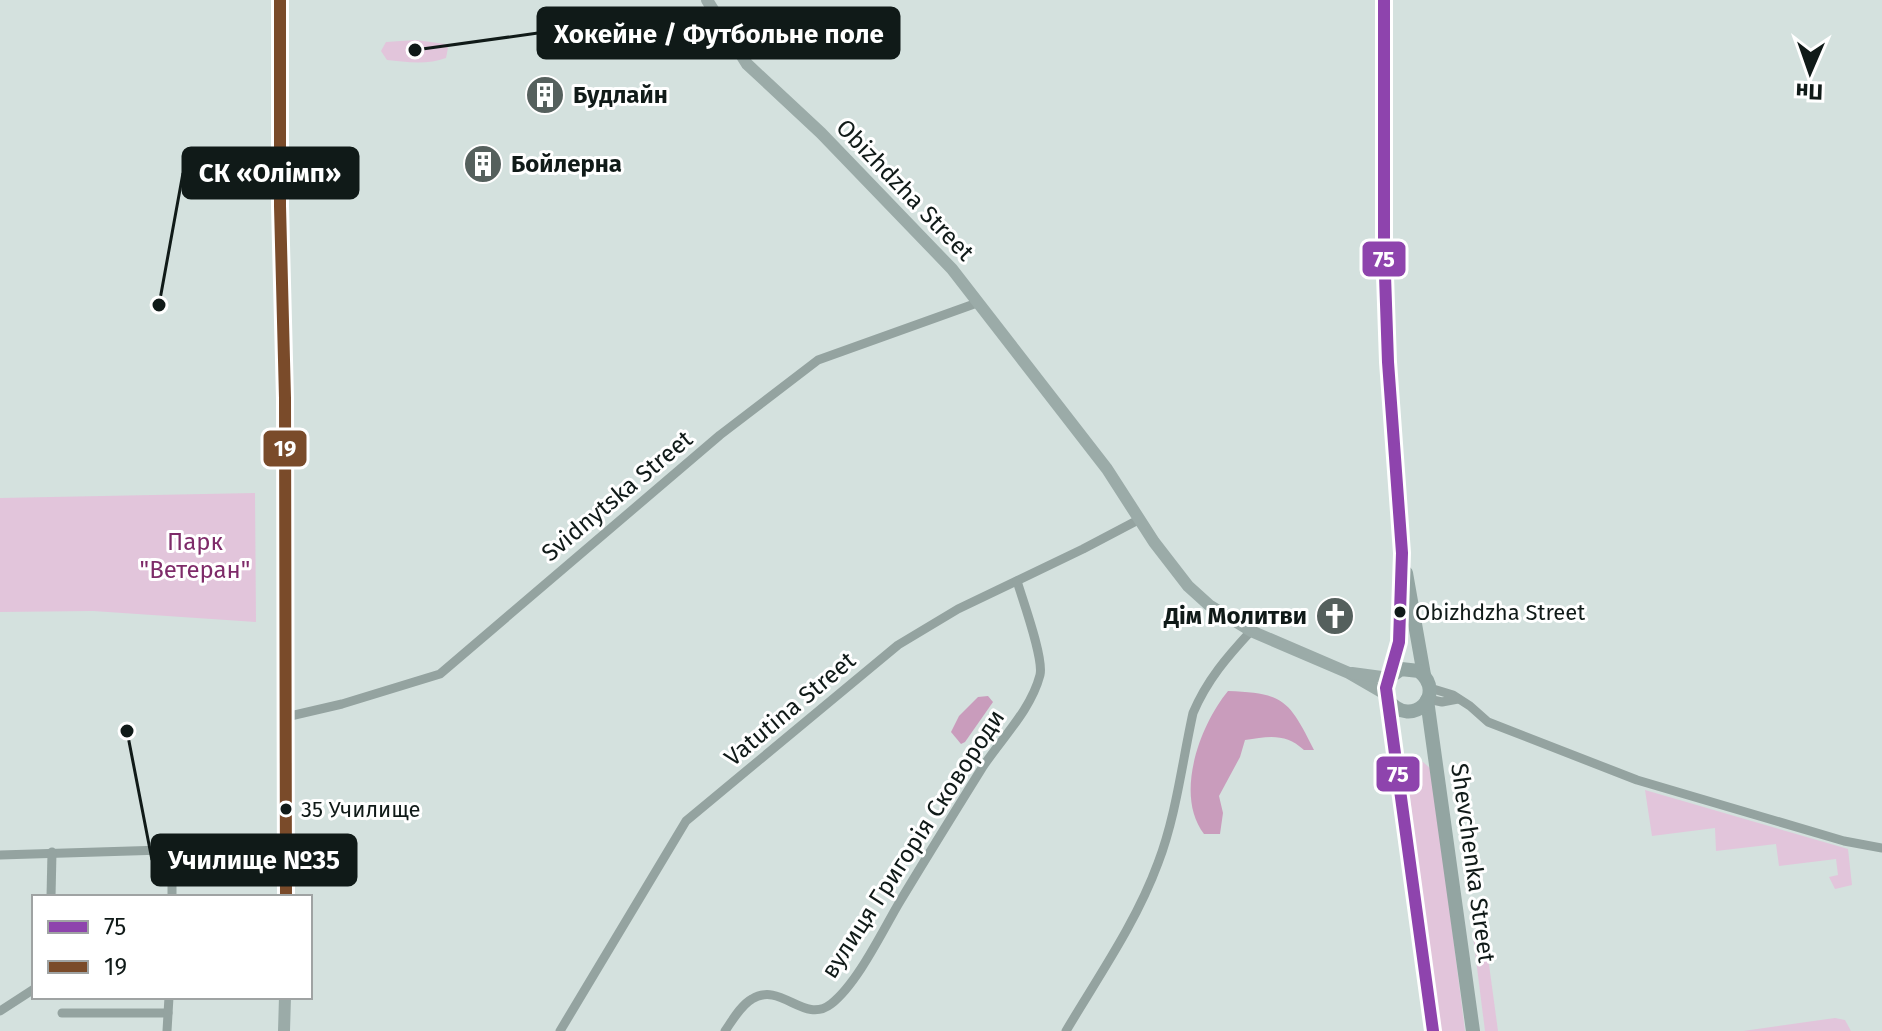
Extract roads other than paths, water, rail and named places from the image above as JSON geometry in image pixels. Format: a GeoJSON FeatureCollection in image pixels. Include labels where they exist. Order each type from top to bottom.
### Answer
{"type":"FeatureCollection","features":[{"type":"Feature","properties":{"kind":"main road","name":"Shevchenka Street"},"geometry":{"type":"LineString","coordinates":[[1384,0],[1388,362],[1402,553],[1427,691],[1473,1031]]}},
{"type":"Feature","properties":{"kind":"main road","name":"Shevchenka Street"},"geometry":{"type":"LineString","coordinates":[[1390,677],[1399,642],[1402,553]]}},
{"type":"Feature","properties":{"kind":"main road"},"geometry":{"type":"LineString","coordinates":[[1388,698],[1397,709],[1408,712],[1419,709],[1427,691],[1407,668],[1390,677],[1388,698],[1433,1031]]}},
{"type":"Feature","properties":{"kind":"street"},"geometry":{"type":"LineString","coordinates":[[280,0],[286,895]]}},
{"type":"Feature","properties":{"kind":"street","name":"Obizhdzha Street"},"geometry":{"type":"LineString","coordinates":[[707,0],[747,64],[821,133],[952,269],[1107,469],[1188,586],[1209,605],[1251,631],[1349,673],[1388,698]]}},
{"type":"Feature","properties":{"kind":"street","name":"Svidnytska Street"},"geometry":{"type":"LineString","coordinates":[[286,717],[342,704],[440,674],[720,435],[818,360],[977,303]]}},
{"type":"Feature","properties":{"kind":"street","name":"Vatutina Street"},"geometry":{"type":"LineString","coordinates":[[560,1031],[686,821],[898,645],[958,609],[1140,519]]}},
{"type":"Feature","properties":{"kind":"street","name":"вулиця Григорія Сковороди"},"geometry":{"type":"LineString","coordinates":[[725,1031],[752,998],[768,994],[779,995],[812,1011],[828,1007],[838,998],[872,949],[984,765],[1029,700],[1041,673],[1032,628],[1017,581]]}},
{"type":"Feature","properties":{"kind":"street"},"geometry":{"type":"LineString","coordinates":[[1066,1031],[1112,953],[1157,865],[1169,828],[1193,713],[1199,699],[1218,667],[1251,631]]}},
{"type":"Feature","properties":{"kind":"street","name":"Obizhdzha Street"},"geometry":{"type":"LineString","coordinates":[[1349,673],[1390,677]]}},
{"type":"Feature","properties":{"kind":"street"},"geometry":{"type":"LineString","coordinates":[[1427,691],[1442,702],[1458,699],[1488,722],[1637,780],[1844,841],[1882,848]]}},
{"type":"Feature","properties":{"kind":"street"},"geometry":{"type":"LineString","coordinates":[[0,855],[163,850],[172,859],[172,895]]}},
{"type":"Feature","properties":{"kind":"street"},"geometry":{"type":"LineString","coordinates":[[51,895],[52,852]]}},
{"type":"Feature","properties":{"kind":"street"},"geometry":{"type":"LineString","coordinates":[[0,1011],[32,990]]}},
{"type":"Feature","properties":{"kind":"street"},"geometry":{"type":"LineString","coordinates":[[167,1031],[169,999]]}},
{"type":"Feature","properties":{"kind":"street"},"geometry":{"type":"LineString","coordinates":[[284,1031],[285,999]]}},
{"type":"Feature","properties":{"kind":"street"},"geometry":{"type":"LineString","coordinates":[[62,1013],[168,1013]]}},
{"type":"Feature","properties":{"kind":"place","name":"Хокейне / Футбольне поле"},"geometry":{"type":"Point","coordinates":[415,50]}},
{"type":"Feature","properties":{"kind":"place","name":"Будлайн"},"geometry":{"type":"Point","coordinates":[545,95]}},
{"type":"Feature","properties":{"kind":"place","name":"Бойлерна"},"geometry":{"type":"Point","coordinates":[483,164]}},
{"type":"Feature","properties":{"kind":"place","name":"СК «Олімп»"},"geometry":{"type":"Point","coordinates":[159,305]}},
{"type":"Feature","properties":{"kind":"place","name":"Obizhdzha Street"},"geometry":{"type":"Point","coordinates":[1400,612]}},
{"type":"Feature","properties":{"kind":"place","name":"Дім Молитви"},"geometry":{"type":"Point","coordinates":[1335,616]}},
{"type":"Feature","properties":{"kind":"place","name":"Училище №35"},"geometry":{"type":"Point","coordinates":[127,731]}},
{"type":"Feature","properties":{"kind":"place","name":"35 Училище"},"geometry":{"type":"Point","coordinates":[286,809]}},
{"type":"Feature","properties":{"kind":"park label","name":"Парк \"Ветеран\""},"geometry":{"type":"Point","coordinates":[195,556]}}]}
